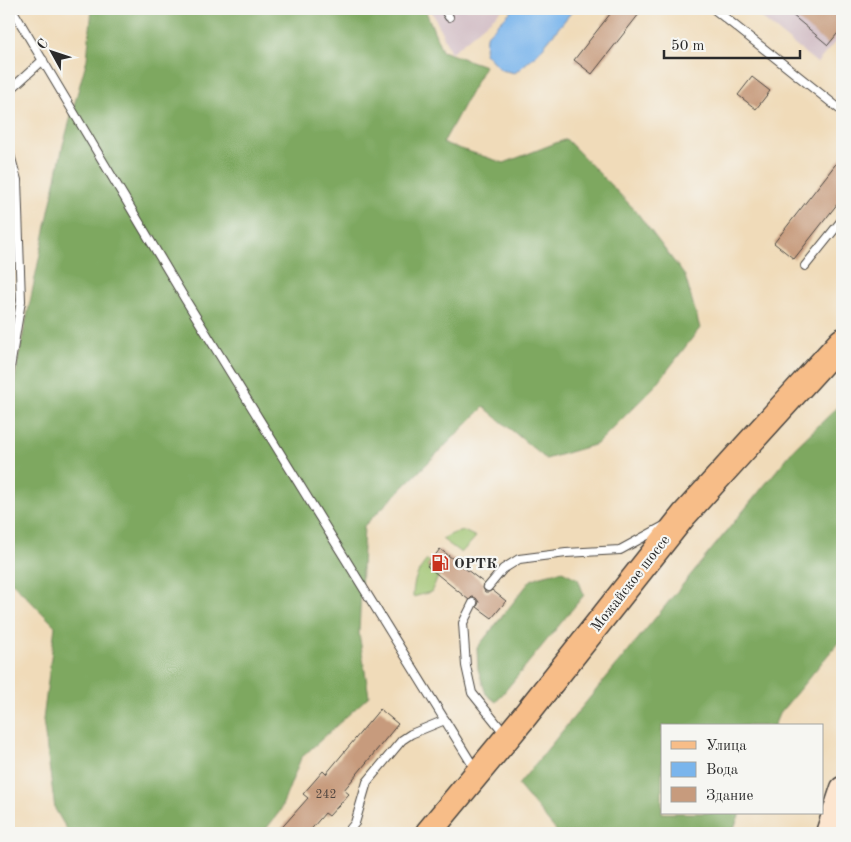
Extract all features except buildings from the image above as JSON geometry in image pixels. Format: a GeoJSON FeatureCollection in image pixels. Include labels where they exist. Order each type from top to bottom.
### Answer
{"type":"FeatureCollection","features":[{"type":"Feature","properties":{"kind":"main road","name":"Можайское шоссе"},"geometry":{"type":"LineString","coordinates":[[428,833],[684,515],[842,342]]}},
{"type":"Feature","properties":{"kind":"main road"},"geometry":{"type":"LineString","coordinates":[[827,833],[842,788]]}},
{"type":"Feature","properties":{"kind":"lane"},"geometry":{"type":"LineString","coordinates":[[12,9],[186,300],[478,773]]}},
{"type":"Feature","properties":{"kind":"lane"},"geometry":{"type":"LineString","coordinates":[[444,9],[450,17]]}},
{"type":"Feature","properties":{"kind":"lane"},"geometry":{"type":"LineString","coordinates":[[714,9],[842,110]]}},
{"type":"Feature","properties":{"kind":"lane"},"geometry":{"type":"LineString","coordinates":[[9,91],[42,60]]}},
{"type":"Feature","properties":{"kind":"lane"},"geometry":{"type":"LineString","coordinates":[[9,151],[17,180],[21,301],[9,374]]}},
{"type":"Feature","properties":{"kind":"lane"},"geometry":{"type":"LineString","coordinates":[[805,266],[842,220]]}},
{"type":"Feature","properties":{"kind":"lane"},"geometry":{"type":"LineString","coordinates":[[488,587],[503,569],[519,558],[620,550],[684,515]]}},
{"type":"Feature","properties":{"kind":"lane"},"geometry":{"type":"LineString","coordinates":[[473,603],[463,623],[466,666],[472,693],[507,737]]}},
{"type":"Feature","properties":{"kind":"lane"},"geometry":{"type":"LineString","coordinates":[[347,833],[355,823],[367,782],[402,740],[411,734],[445,720]]}},
{"type":"Feature","properties":{"kind":"shaded area"},"geometry":{"type":"Polygon","coordinates":[[[431,9],[502,9],[451,53],[431,9]]]}},
{"type":"Feature","properties":{"kind":"shaded area"},"geometry":{"type":"Polygon","coordinates":[[[750,9],[842,9],[842,34],[817,63],[750,9]]]}},
{"type":"Feature","properties":{"kind":"green space"},"geometry":{"type":"Polygon","coordinates":[[[92,9],[425,9],[442,51],[485,66],[443,143],[504,163],[566,139],[635,210],[685,276],[700,328],[656,385],[597,444],[546,459],[484,407],[364,526],[359,633],[369,696],[301,758],[280,811],[263,833],[69,833],[55,809],[43,720],[55,626],[9,579],[9,429],[18,359],[63,145],[87,59],[92,9]]]}},
{"type":"Feature","properties":{"kind":"green space"},"geometry":{"type":"Polygon","coordinates":[[[842,403],[842,638],[779,714],[775,724],[661,724],[661,814],[740,814],[732,833],[558,833],[518,785],[795,448],[842,403]]]}},
{"type":"Feature","properties":{"kind":"green space"},"geometry":{"type":"Polygon","coordinates":[[[464,531],[476,537],[461,553],[442,539],[454,533],[464,531]]]}},
{"type":"Feature","properties":{"kind":"green space"},"geometry":{"type":"Polygon","coordinates":[[[427,560],[430,562],[427,566],[439,575],[431,592],[413,597],[416,577],[427,560]]]}},
{"type":"Feature","properties":{"kind":"green space"},"geometry":{"type":"Polygon","coordinates":[[[562,571],[578,579],[584,595],[496,702],[486,694],[478,669],[477,648],[531,580],[562,571]]]}},
{"type":"Feature","properties":{"kind":"water"},"geometry":{"type":"Polygon","coordinates":[[[513,9],[574,9],[538,53],[515,73],[501,70],[485,53],[486,36],[513,9]]]}},
{"type":"Feature","properties":{"kind":"place","name":"ОРТК"},"geometry":{"type":"Point","coordinates":[440,563]}}]}
